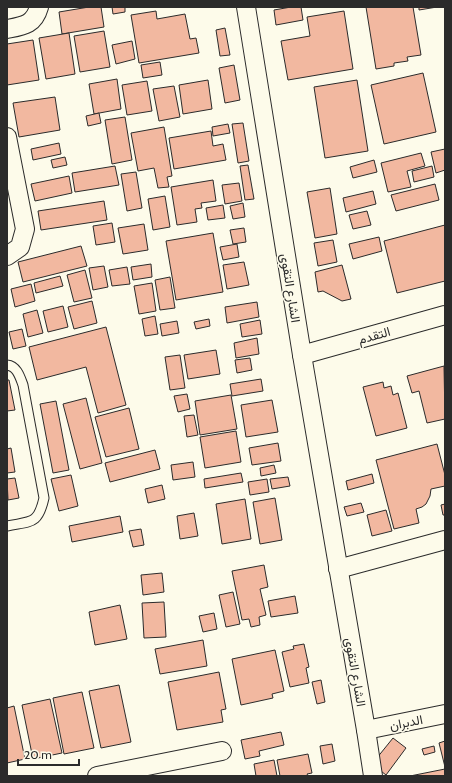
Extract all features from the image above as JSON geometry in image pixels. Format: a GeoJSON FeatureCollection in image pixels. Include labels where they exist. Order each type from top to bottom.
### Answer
{"type":"FeatureCollection","features":[{"type":"Feature","properties":{"kind":"street"},"geometry":{"type":"LineString","coordinates":[[7,29],[21,27],[29,23],[36,17],[39,7]]}},
{"type":"Feature","properties":{"kind":"street","name":"الشارع التقوى"},"geometry":{"type":"LineString","coordinates":[[246,7],[302,355],[373,776]]}},
{"type":"Feature","properties":{"kind":"street"},"geometry":{"type":"LineString","coordinates":[[7,137],[25,229],[20,247],[7,256]]}},
{"type":"Feature","properties":{"kind":"street","name":"التقدم"},"geometry":{"type":"LineString","coordinates":[[302,355],[445,315]]}},
{"type":"Feature","properties":{"kind":"street"},"geometry":{"type":"LineString","coordinates":[[338,569],[445,540]]}},
{"type":"Feature","properties":{"kind":"street","name":"الدبران"},"geometry":{"type":"LineString","coordinates":[[366,730],[445,714]]}},
{"type":"Feature","properties":{"kind":"street"},"geometry":{"type":"LineString","coordinates":[[97,776],[222,751]]}},
{"type":"Feature","properties":{"kind":"lane"},"geometry":{"type":"LineString","coordinates":[[7,365],[11,365],[19,373],[23,385],[44,498],[41,511],[37,518],[28,522],[7,526]]}},
{"type":"Feature","properties":{"kind":"building"},"geometry":{"type":"Polygon","coordinates":[[[89,7],[101,7],[104,27],[62,34],[59,12],[89,7]]]}},
{"type":"Feature","properties":{"kind":"building"},"geometry":{"type":"Polygon","coordinates":[[[112,7],[125,7],[125,12],[113,14],[112,7]]]}},
{"type":"Feature","properties":{"kind":"building"},"geometry":{"type":"Polygon","coordinates":[[[301,7],[303,20],[276,25],[274,10],[301,7]]]}},
{"type":"Feature","properties":{"kind":"building"},"geometry":{"type":"Polygon","coordinates":[[[366,7],[413,7],[421,55],[407,57],[408,61],[394,63],[394,66],[376,69],[366,7]]]}},
{"type":"Feature","properties":{"kind":"building"},"geometry":{"type":"Polygon","coordinates":[[[419,7],[437,7],[419,10],[419,7]]]}},
{"type":"Feature","properties":{"kind":"building"},"geometry":{"type":"Polygon","coordinates":[[[156,11],[157,19],[185,14],[190,39],[196,38],[199,53],[139,63],[131,15],[156,11]]]}},
{"type":"Feature","properties":{"kind":"building"},"geometry":{"type":"Polygon","coordinates":[[[344,11],[353,69],[288,80],[281,41],[310,36],[307,17],[344,11]]]}},
{"type":"Feature","properties":{"kind":"building"},"geometry":{"type":"Polygon","coordinates":[[[225,28],[230,55],[220,56],[216,30],[225,28]]]}},
{"type":"Feature","properties":{"kind":"building"},"geometry":{"type":"Polygon","coordinates":[[[104,31],[110,67],[80,72],[74,36],[104,31]]]}},
{"type":"Feature","properties":{"kind":"building"},"geometry":{"type":"Polygon","coordinates":[[[69,33],[75,74],[46,79],[39,38],[69,33]]]}},
{"type":"Feature","properties":{"kind":"building"},"geometry":{"type":"Polygon","coordinates":[[[33,40],[39,80],[7,85],[7,44],[33,40]]]}},
{"type":"Feature","properties":{"kind":"building"},"geometry":{"type":"Polygon","coordinates":[[[132,41],[135,59],[116,64],[112,45],[132,41]]]}},
{"type":"Feature","properties":{"kind":"building"},"geometry":{"type":"Polygon","coordinates":[[[160,62],[162,75],[143,78],[141,65],[160,62]]]}},
{"type":"Feature","properties":{"kind":"building"},"geometry":{"type":"Polygon","coordinates":[[[234,65],[240,100],[225,103],[219,68],[234,65]]]}},
{"type":"Feature","properties":{"kind":"building"},"geometry":{"type":"Polygon","coordinates":[[[423,73],[436,132],[384,144],[371,85],[423,73]]]}},
{"type":"Feature","properties":{"kind":"building"},"geometry":{"type":"Polygon","coordinates":[[[117,79],[121,109],[94,114],[89,84],[117,79]]]}},
{"type":"Feature","properties":{"kind":"building"},"geometry":{"type":"Polygon","coordinates":[[[208,80],[212,109],[183,114],[179,85],[208,80]]]}},
{"type":"Feature","properties":{"kind":"building"},"geometry":{"type":"Polygon","coordinates":[[[357,80],[368,151],[325,158],[314,87],[357,80]]]}},
{"type":"Feature","properties":{"kind":"building"},"geometry":{"type":"Polygon","coordinates":[[[147,81],[152,111],[127,115],[122,85],[147,81]]]}},
{"type":"Feature","properties":{"kind":"building"},"geometry":{"type":"Polygon","coordinates":[[[174,86],[180,117],[159,121],[153,89],[174,86]]]}},
{"type":"Feature","properties":{"kind":"building"},"geometry":{"type":"Polygon","coordinates":[[[55,97],[60,130],[19,137],[13,103],[55,97]]]}},
{"type":"Feature","properties":{"kind":"building"},"geometry":{"type":"Polygon","coordinates":[[[99,113],[101,123],[88,126],[86,116],[99,113]]]}},
{"type":"Feature","properties":{"kind":"building"},"geometry":{"type":"Polygon","coordinates":[[[125,117],[132,160],[112,164],[105,120],[125,117]]]}},
{"type":"Feature","properties":{"kind":"building"},"geometry":{"type":"Polygon","coordinates":[[[243,123],[249,161],[238,163],[232,124],[243,123]]]}},
{"type":"Feature","properties":{"kind":"building"},"geometry":{"type":"Polygon","coordinates":[[[228,124],[230,133],[213,136],[212,127],[228,124]]]}},
{"type":"Feature","properties":{"kind":"building"},"geometry":{"type":"Polygon","coordinates":[[[164,127],[172,176],[167,177],[169,187],[158,188],[154,168],[138,171],[131,133],[164,127]]]}},
{"type":"Feature","properties":{"kind":"building"},"geometry":{"type":"Polygon","coordinates":[[[211,131],[213,146],[223,144],[226,160],[174,169],[169,138],[211,131]]]}},
{"type":"Feature","properties":{"kind":"building"},"geometry":{"type":"Polygon","coordinates":[[[59,143],[61,154],[33,160],[31,149],[59,143]]]}},
{"type":"Feature","properties":{"kind":"building"},"geometry":{"type":"Polygon","coordinates":[[[445,149],[445,170],[436,173],[431,152],[445,149]]]}},
{"type":"Feature","properties":{"kind":"building"},"geometry":{"type":"Polygon","coordinates":[[[421,153],[425,166],[407,171],[411,187],[388,192],[381,163],[421,153]]]}},
{"type":"Feature","properties":{"kind":"building"},"geometry":{"type":"Polygon","coordinates":[[[65,157],[67,165],[53,168],[51,160],[65,157]]]}},
{"type":"Feature","properties":{"kind":"building"},"geometry":{"type":"Polygon","coordinates":[[[374,160],[377,172],[353,178],[350,167],[374,160]]]}},
{"type":"Feature","properties":{"kind":"building"},"geometry":{"type":"Polygon","coordinates":[[[248,165],[254,199],[245,200],[240,166],[248,165]]]}},
{"type":"Feature","properties":{"kind":"building"},"geometry":{"type":"Polygon","coordinates":[[[115,166],[119,185],[75,192],[72,173],[115,166]]]}},
{"type":"Feature","properties":{"kind":"building"},"geometry":{"type":"Polygon","coordinates":[[[432,166],[434,177],[414,182],[412,171],[432,166]]]}},
{"type":"Feature","properties":{"kind":"building"},"geometry":{"type":"Polygon","coordinates":[[[136,172],[142,208],[127,211],[121,174],[136,172]]]}},
{"type":"Feature","properties":{"kind":"building"},"geometry":{"type":"Polygon","coordinates":[[[69,176],[72,193],[35,201],[31,184],[69,176]]]}},
{"type":"Feature","properties":{"kind":"building"},"geometry":{"type":"Polygon","coordinates":[[[213,180],[216,201],[201,203],[202,208],[195,209],[197,222],[177,225],[171,187],[213,180]]]}},
{"type":"Feature","properties":{"kind":"building"},"geometry":{"type":"Polygon","coordinates":[[[239,183],[242,201],[225,204],[222,185],[239,183]]]}},
{"type":"Feature","properties":{"kind":"building"},"geometry":{"type":"Polygon","coordinates":[[[435,184],[439,200],[396,211],[391,195],[435,184]]]}},
{"type":"Feature","properties":{"kind":"building"},"geometry":{"type":"Polygon","coordinates":[[[330,188],[337,234],[315,238],[307,192],[330,188]]]}},
{"type":"Feature","properties":{"kind":"building"},"geometry":{"type":"Polygon","coordinates":[[[373,191],[376,204],[346,212],[343,198],[373,191]]]}},
{"type":"Feature","properties":{"kind":"building"},"geometry":{"type":"Polygon","coordinates":[[[165,196],[170,227],[153,230],[148,199],[165,196]]]}},
{"type":"Feature","properties":{"kind":"building"},"geometry":{"type":"Polygon","coordinates":[[[104,201],[107,220],[41,230],[38,211],[104,201]]]}},
{"type":"Feature","properties":{"kind":"building"},"geometry":{"type":"Polygon","coordinates":[[[243,203],[245,217],[233,219],[230,206],[243,203]]]}},
{"type":"Feature","properties":{"kind":"building"},"geometry":{"type":"Polygon","coordinates":[[[223,205],[225,218],[208,220],[206,208],[223,205]]]}},
{"type":"Feature","properties":{"kind":"building"},"geometry":{"type":"Polygon","coordinates":[[[367,211],[371,225],[353,229],[349,215],[367,211]]]}},
{"type":"Feature","properties":{"kind":"building"},"geometry":{"type":"Polygon","coordinates":[[[112,223],[115,242],[96,245],[93,226],[112,223]]]}},
{"type":"Feature","properties":{"kind":"building"},"geometry":{"type":"Polygon","coordinates":[[[144,224],[148,250],[123,254],[118,228],[144,224]]]}},
{"type":"Feature","properties":{"kind":"building"},"geometry":{"type":"Polygon","coordinates":[[[445,225],[445,281],[397,293],[384,241],[445,225]]]}},
{"type":"Feature","properties":{"kind":"building"},"geometry":{"type":"Polygon","coordinates":[[[244,228],[246,242],[233,244],[230,230],[244,228]]]}},
{"type":"Feature","properties":{"kind":"building"},"geometry":{"type":"Polygon","coordinates":[[[213,233],[223,292],[176,300],[166,241],[213,233]]]}},
{"type":"Feature","properties":{"kind":"building"},"geometry":{"type":"Polygon","coordinates":[[[379,237],[382,251],[353,259],[349,244],[379,237]]]}},
{"type":"Feature","properties":{"kind":"building"},"geometry":{"type":"Polygon","coordinates":[[[333,240],[337,262],[318,266],[314,243],[333,240]]]}},
{"type":"Feature","properties":{"kind":"building"},"geometry":{"type":"Polygon","coordinates":[[[237,244],[239,257],[223,260],[220,247],[237,244]]]}},
{"type":"Feature","properties":{"kind":"building"},"geometry":{"type":"Polygon","coordinates":[[[81,246],[87,266],[23,282],[18,262],[81,246]]]}},
{"type":"Feature","properties":{"kind":"building"},"geometry":{"type":"Polygon","coordinates":[[[244,262],[249,285],[227,289],[223,265],[244,262]]]}},
{"type":"Feature","properties":{"kind":"building"},"geometry":{"type":"Polygon","coordinates":[[[151,264],[152,277],[133,280],[131,267],[151,264]]]}},
{"type":"Feature","properties":{"kind":"building"},"geometry":{"type":"Polygon","coordinates":[[[342,265],[351,299],[342,301],[323,291],[318,292],[315,272],[342,265]]]}},
{"type":"Feature","properties":{"kind":"building"},"geometry":{"type":"Polygon","coordinates":[[[104,266],[108,287],[93,290],[89,268],[104,266]]]}},
{"type":"Feature","properties":{"kind":"building"},"geometry":{"type":"Polygon","coordinates":[[[127,267],[130,284],[112,286],[109,270],[127,267]]]}},
{"type":"Feature","properties":{"kind":"building"},"geometry":{"type":"Polygon","coordinates":[[[85,270],[92,298],[74,302],[67,275],[85,270]]]}},
{"type":"Feature","properties":{"kind":"building"},"geometry":{"type":"Polygon","coordinates":[[[60,276],[63,286],[36,293],[34,283],[60,276]]]}},
{"type":"Feature","properties":{"kind":"building"},"geometry":{"type":"Polygon","coordinates":[[[170,277],[175,308],[160,310],[155,280],[170,277]]]}},
{"type":"Feature","properties":{"kind":"building"},"geometry":{"type":"Polygon","coordinates":[[[152,283],[156,311],[139,314],[134,286],[152,283]]]}},
{"type":"Feature","properties":{"kind":"building"},"geometry":{"type":"Polygon","coordinates":[[[31,284],[35,301],[15,307],[11,289],[31,284]]]}},
{"type":"Feature","properties":{"kind":"building"},"geometry":{"type":"Polygon","coordinates":[[[92,301],[97,323],[74,329],[68,307],[92,301]]]}},
{"type":"Feature","properties":{"kind":"building"},"geometry":{"type":"Polygon","coordinates":[[[257,302],[259,317],[227,323],[225,307],[257,302]]]}},
{"type":"Feature","properties":{"kind":"building"},"geometry":{"type":"Polygon","coordinates":[[[63,306],[68,327],[48,332],[43,311],[63,306]]]}},
{"type":"Feature","properties":{"kind":"building"},"geometry":{"type":"Polygon","coordinates":[[[37,310],[43,333],[28,337],[23,314],[37,310]]]}},
{"type":"Feature","properties":{"kind":"building"},"geometry":{"type":"Polygon","coordinates":[[[155,316],[158,334],[145,336],[142,319],[155,316]]]}},
{"type":"Feature","properties":{"kind":"building"},"geometry":{"type":"Polygon","coordinates":[[[209,319],[210,326],[196,329],[194,322],[209,319]]]}},
{"type":"Feature","properties":{"kind":"building"},"geometry":{"type":"Polygon","coordinates":[[[260,320],[262,334],[242,337],[240,324],[260,320]]]}},
{"type":"Feature","properties":{"kind":"building"},"geometry":{"type":"Polygon","coordinates":[[[177,321],[179,333],[162,336],[160,324],[177,321]]]}},
{"type":"Feature","properties":{"kind":"building"},"geometry":{"type":"Polygon","coordinates":[[[106,327],[126,405],[98,413],[86,367],[37,380],[29,347],[106,327]]]}},
{"type":"Feature","properties":{"kind":"building"},"geometry":{"type":"Polygon","coordinates":[[[22,329],[26,346],[13,349],[9,332],[22,329]]]}},
{"type":"Feature","properties":{"kind":"building"},"geometry":{"type":"Polygon","coordinates":[[[257,338],[259,354],[236,358],[234,343],[257,338]]]}},
{"type":"Feature","properties":{"kind":"building"},"geometry":{"type":"Polygon","coordinates":[[[216,350],[220,374],[188,379],[184,355],[216,350]]]}},
{"type":"Feature","properties":{"kind":"building"},"geometry":{"type":"Polygon","coordinates":[[[180,355],[185,388],[170,390],[165,357],[180,355]]]}},
{"type":"Feature","properties":{"kind":"building"},"geometry":{"type":"Polygon","coordinates":[[[250,358],[252,370],[237,373],[235,360],[250,358]]]}},
{"type":"Feature","properties":{"kind":"building"},"geometry":{"type":"Polygon","coordinates":[[[444,366],[445,419],[427,423],[419,391],[412,393],[407,376],[444,366]]]}},
{"type":"Feature","properties":{"kind":"building"},"geometry":{"type":"Polygon","coordinates":[[[261,379],[263,391],[232,396],[230,384],[261,379]]]}},
{"type":"Feature","properties":{"kind":"building"},"geometry":{"type":"Polygon","coordinates":[[[7,380],[9,380],[15,410],[7,411],[7,380]]]}},
{"type":"Feature","properties":{"kind":"building"},"geometry":{"type":"Polygon","coordinates":[[[383,382],[384,388],[391,386],[393,395],[398,393],[407,428],[376,436],[363,387],[383,382]]]}},
{"type":"Feature","properties":{"kind":"building"},"geometry":{"type":"Polygon","coordinates":[[[187,394],[190,409],[178,412],[174,396],[187,394]]]}},
{"type":"Feature","properties":{"kind":"building"},"geometry":{"type":"Polygon","coordinates":[[[231,395],[237,429],[200,435],[195,401],[231,395]]]}},
{"type":"Feature","properties":{"kind":"building"},"geometry":{"type":"Polygon","coordinates":[[[86,398],[102,463],[80,469],[63,404],[86,398]]]}},
{"type":"Feature","properties":{"kind":"building"},"geometry":{"type":"Polygon","coordinates":[[[272,400],[278,432],[246,437],[241,405],[272,400]]]}},
{"type":"Feature","properties":{"kind":"building"},"geometry":{"type":"Polygon","coordinates":[[[56,401],[69,470],[53,473],[40,404],[56,401]]]}},
{"type":"Feature","properties":{"kind":"building"},"geometry":{"type":"Polygon","coordinates":[[[129,408],[139,449],[106,457],[95,417],[129,408]]]}},
{"type":"Feature","properties":{"kind":"building"},"geometry":{"type":"Polygon","coordinates":[[[194,415],[198,435],[187,437],[184,416],[194,415]]]}},
{"type":"Feature","properties":{"kind":"building"},"geometry":{"type":"Polygon","coordinates":[[[236,431],[241,462],[205,468],[200,437],[236,431]]]}},
{"type":"Feature","properties":{"kind":"building"},"geometry":{"type":"Polygon","coordinates":[[[278,443],[281,461],[252,465],[249,448],[278,443]]]}},
{"type":"Feature","properties":{"kind":"building"},"geometry":{"type":"Polygon","coordinates":[[[437,444],[445,475],[445,486],[431,489],[430,496],[426,504],[416,509],[419,523],[394,529],[376,460],[437,444]]]}},
{"type":"Feature","properties":{"kind":"building"},"geometry":{"type":"Polygon","coordinates":[[[11,448],[15,472],[7,473],[7,449],[11,448]]]}},
{"type":"Feature","properties":{"kind":"building"},"geometry":{"type":"Polygon","coordinates":[[[155,450],[160,469],[110,482],[105,463],[155,450]]]}},
{"type":"Feature","properties":{"kind":"building"},"geometry":{"type":"Polygon","coordinates":[[[193,462],[195,477],[173,480],[171,465],[193,462]]]}},
{"type":"Feature","properties":{"kind":"building"},"geometry":{"type":"Polygon","coordinates":[[[274,465],[276,473],[261,476],[260,468],[274,465]]]}},
{"type":"Feature","properties":{"kind":"building"},"geometry":{"type":"Polygon","coordinates":[[[241,473],[243,482],[205,488],[204,479],[241,473]]]}},
{"type":"Feature","properties":{"kind":"building"},"geometry":{"type":"Polygon","coordinates":[[[372,474],[374,483],[348,490],[346,481],[372,474]]]}},
{"type":"Feature","properties":{"kind":"building"},"geometry":{"type":"Polygon","coordinates":[[[71,475],[78,506],[59,511],[51,479],[71,475]]]}},
{"type":"Feature","properties":{"kind":"building"},"geometry":{"type":"Polygon","coordinates":[[[288,477],[290,486],[272,489],[270,479],[288,477]]]}},
{"type":"Feature","properties":{"kind":"building"},"geometry":{"type":"Polygon","coordinates":[[[15,478],[19,498],[8,500],[7,479],[15,478]]]}},
{"type":"Feature","properties":{"kind":"building"},"geometry":{"type":"Polygon","coordinates":[[[267,479],[269,492],[250,495],[248,482],[267,479]]]}},
{"type":"Feature","properties":{"kind":"building"},"geometry":{"type":"Polygon","coordinates":[[[162,485],[165,499],[148,503],[145,489],[162,485]]]}},
{"type":"Feature","properties":{"kind":"building"},"geometry":{"type":"Polygon","coordinates":[[[275,498],[282,540],[260,544],[253,502],[275,498]]]}},
{"type":"Feature","properties":{"kind":"building"},"geometry":{"type":"Polygon","coordinates":[[[245,499],[251,539],[222,544],[216,504],[245,499]]]}},
{"type":"Feature","properties":{"kind":"building"},"geometry":{"type":"Polygon","coordinates":[[[361,503],[364,512],[347,516],[344,507],[361,503]]]}},
{"type":"Feature","properties":{"kind":"building"},"geometry":{"type":"Polygon","coordinates":[[[445,504],[445,515],[443,515],[441,505],[445,504]]]}},
{"type":"Feature","properties":{"kind":"building"},"geometry":{"type":"Polygon","coordinates":[[[386,510],[392,531],[372,536],[367,515],[386,510]]]}},
{"type":"Feature","properties":{"kind":"building"},"geometry":{"type":"Polygon","coordinates":[[[194,513],[198,536],[180,539],[177,516],[194,513]]]}},
{"type":"Feature","properties":{"kind":"building"},"geometry":{"type":"Polygon","coordinates":[[[120,516],[123,532],[72,542],[69,526],[120,516]]]}},
{"type":"Feature","properties":{"kind":"building"},"geometry":{"type":"Polygon","coordinates":[[[141,529],[144,545],[133,547],[129,531],[141,529]]]}},
{"type":"Feature","properties":{"kind":"building"},"geometry":{"type":"Polygon","coordinates":[[[264,565],[268,587],[260,589],[266,615],[259,617],[260,625],[251,627],[249,619],[242,620],[232,571],[264,565]]]}},
{"type":"Feature","properties":{"kind":"building"},"geometry":{"type":"Polygon","coordinates":[[[162,573],[164,592],[143,595],[141,575],[162,573]]]}},
{"type":"Feature","properties":{"kind":"building"},"geometry":{"type":"Polygon","coordinates":[[[233,592],[240,624],[226,627],[219,595],[233,592]]]}},
{"type":"Feature","properties":{"kind":"building"},"geometry":{"type":"Polygon","coordinates":[[[295,596],[298,613],[271,617],[268,601],[295,596]]]}},
{"type":"Feature","properties":{"kind":"building"},"geometry":{"type":"Polygon","coordinates":[[[164,602],[166,637],[144,638],[142,603],[164,602]]]}},
{"type":"Feature","properties":{"kind":"building"},"geometry":{"type":"Polygon","coordinates":[[[120,605],[127,639],[95,645],[89,612],[120,605]]]}},
{"type":"Feature","properties":{"kind":"building"},"geometry":{"type":"Polygon","coordinates":[[[214,613],[217,629],[203,632],[199,616],[214,613]]]}},
{"type":"Feature","properties":{"kind":"building"},"geometry":{"type":"Polygon","coordinates":[[[203,640],[207,666],[160,674],[155,649],[203,640]]]}},
{"type":"Feature","properties":{"kind":"building"},"geometry":{"type":"Polygon","coordinates":[[[304,644],[309,667],[306,668],[309,683],[290,687],[282,652],[294,649],[293,646],[304,644]]]}},
{"type":"Feature","properties":{"kind":"building"},"geometry":{"type":"Polygon","coordinates":[[[275,650],[284,691],[272,694],[273,698],[241,705],[232,659],[275,650]]]}},
{"type":"Feature","properties":{"kind":"building"},"geometry":{"type":"Polygon","coordinates":[[[219,672],[226,709],[221,710],[223,722],[177,730],[168,682],[219,672]]]}},
{"type":"Feature","properties":{"kind":"building"},"geometry":{"type":"Polygon","coordinates":[[[321,680],[325,702],[317,704],[312,682],[321,680]]]}},
{"type":"Feature","properties":{"kind":"building"},"geometry":{"type":"Polygon","coordinates":[[[119,685],[131,742],[101,748],[89,691],[119,685]]]}},
{"type":"Feature","properties":{"kind":"building"},"geometry":{"type":"Polygon","coordinates":[[[82,692],[94,748],[64,754],[53,698],[82,692]]]}},
{"type":"Feature","properties":{"kind":"building"},"geometry":{"type":"Polygon","coordinates":[[[50,699],[62,753],[33,759],[22,705],[50,699]]]}},
{"type":"Feature","properties":{"kind":"building"},"geometry":{"type":"Polygon","coordinates":[[[14,706],[25,759],[7,763],[7,708],[14,706]]]}},
{"type":"Feature","properties":{"kind":"building"},"geometry":{"type":"Polygon","coordinates":[[[281,732],[284,745],[259,751],[260,756],[245,759],[241,740],[281,732]]]}},
{"type":"Feature","properties":{"kind":"building"},"geometry":{"type":"Polygon","coordinates":[[[393,738],[406,748],[386,775],[372,764],[393,738]]]}},
{"type":"Feature","properties":{"kind":"building"},"geometry":{"type":"Polygon","coordinates":[[[445,741],[445,767],[439,743],[445,741]]]}},
{"type":"Feature","properties":{"kind":"building"},"geometry":{"type":"Polygon","coordinates":[[[332,744],[335,761],[323,764],[320,746],[332,744]]]}},
{"type":"Feature","properties":{"kind":"building"},"geometry":{"type":"Polygon","coordinates":[[[434,746],[435,752],[424,755],[422,749],[434,746]]]}},
{"type":"Feature","properties":{"kind":"building"},"geometry":{"type":"Polygon","coordinates":[[[308,754],[312,773],[307,774],[308,776],[280,776],[277,760],[308,754]]]}},
{"type":"Feature","properties":{"kind":"building"},"geometry":{"type":"Polygon","coordinates":[[[274,760],[277,776],[256,776],[254,764],[274,760]]]}},
{"type":"Feature","properties":{"kind":"building"},"geometry":{"type":"Polygon","coordinates":[[[445,769],[445,776],[410,776],[445,769]]]}}]}
